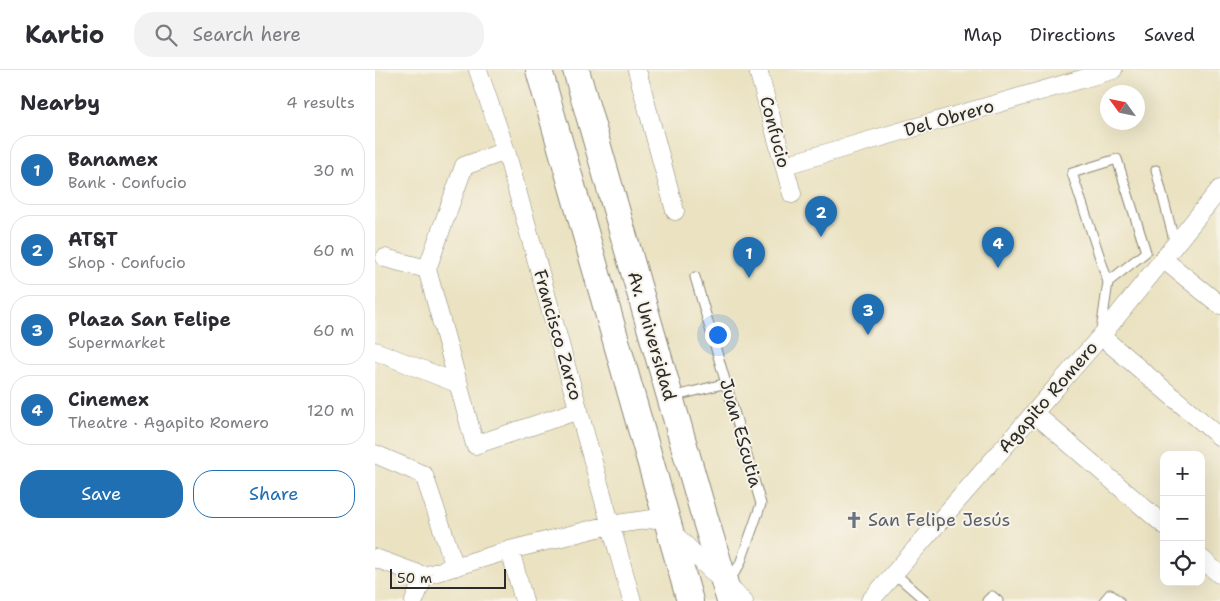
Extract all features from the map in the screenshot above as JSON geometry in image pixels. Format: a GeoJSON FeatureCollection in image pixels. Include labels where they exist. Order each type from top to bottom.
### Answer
{"type":"FeatureCollection","features":[{"type":"Feature","properties":{"kind":"main road","name":"Av. Universidad"},"geometry":{"type":"LineString","coordinates":[[539,70],[690,601]]}},
{"type":"Feature","properties":{"kind":"main road","name":"Av. Universidad"},"geometry":{"type":"LineString","coordinates":[[576,70],[670,398],[733,596]]}},
{"type":"Feature","properties":{"kind":"street","name":"Francisco Zarco"},"geometry":{"type":"LineString","coordinates":[[478,70],[506,151],[632,601]]}},
{"type":"Feature","properties":{"kind":"street"},"geometry":{"type":"LineString","coordinates":[[637,70],[675,210]]}},
{"type":"Feature","properties":{"kind":"street","name":"Confucio"},"geometry":{"type":"LineString","coordinates":[[758,70],[792,194]]}},
{"type":"Feature","properties":{"kind":"street","name":"Del Obrero"},"geometry":{"type":"LineString","coordinates":[[785,165],[1113,70]]}},
{"type":"Feature","properties":{"kind":"street"},"geometry":{"type":"LineString","coordinates":[[506,151],[464,166],[427,269],[475,444],[579,410]]}},
{"type":"Feature","properties":{"kind":"street","name":"Agapito Romero"},"geometry":{"type":"LineString","coordinates":[[870,601],[1101,336],[1220,189]]}},
{"type":"Feature","properties":{"kind":"street"},"geometry":{"type":"LineString","coordinates":[[385,258],[427,269]]}},
{"type":"Feature","properties":{"kind":"street"},"geometry":{"type":"LineString","coordinates":[[1163,259],[1220,305]]}},
{"type":"Feature","properties":{"kind":"street"},"geometry":{"type":"LineString","coordinates":[[1101,336],[1220,437]]}},
{"type":"Feature","properties":{"kind":"street"},"geometry":{"type":"LineString","coordinates":[[375,351],[459,384]]}},
{"type":"Feature","properties":{"kind":"street"},"geometry":{"type":"LineString","coordinates":[[1034,413],[1160,523]]}},
{"type":"Feature","properties":{"kind":"street"},"geometry":{"type":"LineString","coordinates":[[375,454],[424,475],[455,566]]}},
{"type":"Feature","properties":{"kind":"street"},"geometry":{"type":"LineString","coordinates":[[375,558],[424,576],[510,550],[610,526],[668,523],[733,596]]}},
{"type":"Feature","properties":{"kind":"street"},"geometry":{"type":"LineString","coordinates":[[510,550],[524,601]]}},
{"type":"Feature","properties":{"kind":"street"},"geometry":{"type":"LineString","coordinates":[[1205,562],[1219,574]]}},
{"type":"Feature","properties":{"kind":"street"},"geometry":{"type":"LineString","coordinates":[[414,601],[424,576]]}},
{"type":"Feature","properties":{"kind":"lane"},"geometry":{"type":"LineString","coordinates":[[1101,336],[1108,282],[1072,173],[1117,159],[1146,252],[1108,282]]}},
{"type":"Feature","properties":{"kind":"lane"},"geometry":{"type":"LineString","coordinates":[[1156,170],[1175,245]]}},
{"type":"Feature","properties":{"kind":"lane","name":"Juan EScutia"},"geometry":{"type":"LineString","coordinates":[[695,277],[761,504],[740,564],[733,596]]}},
{"type":"Feature","properties":{"kind":"lane"},"geometry":{"type":"LineString","coordinates":[[670,398],[727,383]]}},
{"type":"Feature","properties":{"kind":"lane"},"geometry":{"type":"LineString","coordinates":[[894,573],[926,601]]}},
{"type":"Feature","properties":{"kind":"lane"},"geometry":{"type":"LineString","coordinates":[[1104,601],[1110,594],[1119,601]]}},
{"type":"Feature","properties":{"kind":"lane"},"geometry":{"type":"LineString","coordinates":[[987,601],[992,596],[997,601]]}},
{"type":"Feature","properties":{"kind":"place","name":"AT&T"},"geometry":{"type":"Point","coordinates":[821,237]}},
{"type":"Feature","properties":{"kind":"place","name":"Cinemex"},"geometry":{"type":"Point","coordinates":[998,268]}},
{"type":"Feature","properties":{"kind":"place","name":"Banamex"},"geometry":{"type":"Point","coordinates":[749,278]}},
{"type":"Feature","properties":{"kind":"place","name":"Plaza San Felipe"},"geometry":{"type":"Point","coordinates":[868,335]}},
{"type":"Feature","properties":{"kind":"place","name":"San Felipe Jesús"},"geometry":{"type":"Point","coordinates":[854,520]}}]}
